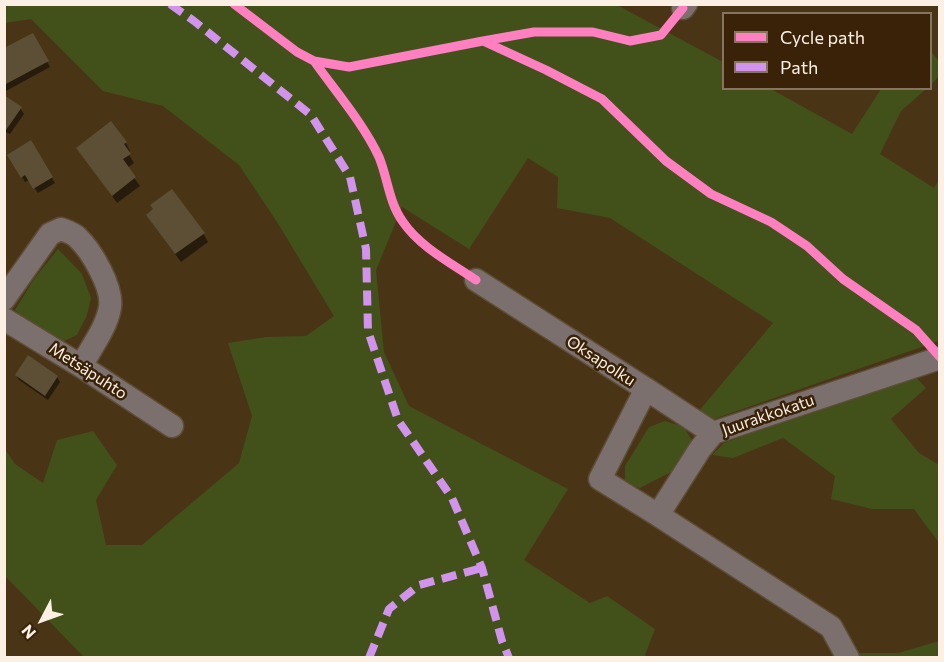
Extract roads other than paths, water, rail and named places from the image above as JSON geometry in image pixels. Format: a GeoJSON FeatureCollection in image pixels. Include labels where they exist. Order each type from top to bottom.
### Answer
{"type":"FeatureCollection","features":[{"type":"Feature","properties":{"kind":"street"},"geometry":{"type":"LineString","coordinates":[[4,299],[50,234],[61,229],[76,236],[94,258],[106,284],[110,307],[102,328],[81,366]]}},
{"type":"Feature","properties":{"kind":"street","name":"Oksapolku"},"geometry":{"type":"LineString","coordinates":[[476,280],[646,389],[600,478],[658,515]]}},
{"type":"Feature","properties":{"kind":"street","name":"Metsäpuhto"},"geometry":{"type":"LineString","coordinates":[[4,319],[172,426]]}},
{"type":"Feature","properties":{"kind":"street","name":"Juurakkokatu"},"geometry":{"type":"LineString","coordinates":[[658,515],[700,449],[713,433],[939,358]]}},
{"type":"Feature","properties":{"kind":"street"},"geometry":{"type":"LineString","coordinates":[[646,389],[713,433]]}},
{"type":"Feature","properties":{"kind":"street"},"geometry":{"type":"LineString","coordinates":[[658,515],[831,627],[848,657]]}}]}
